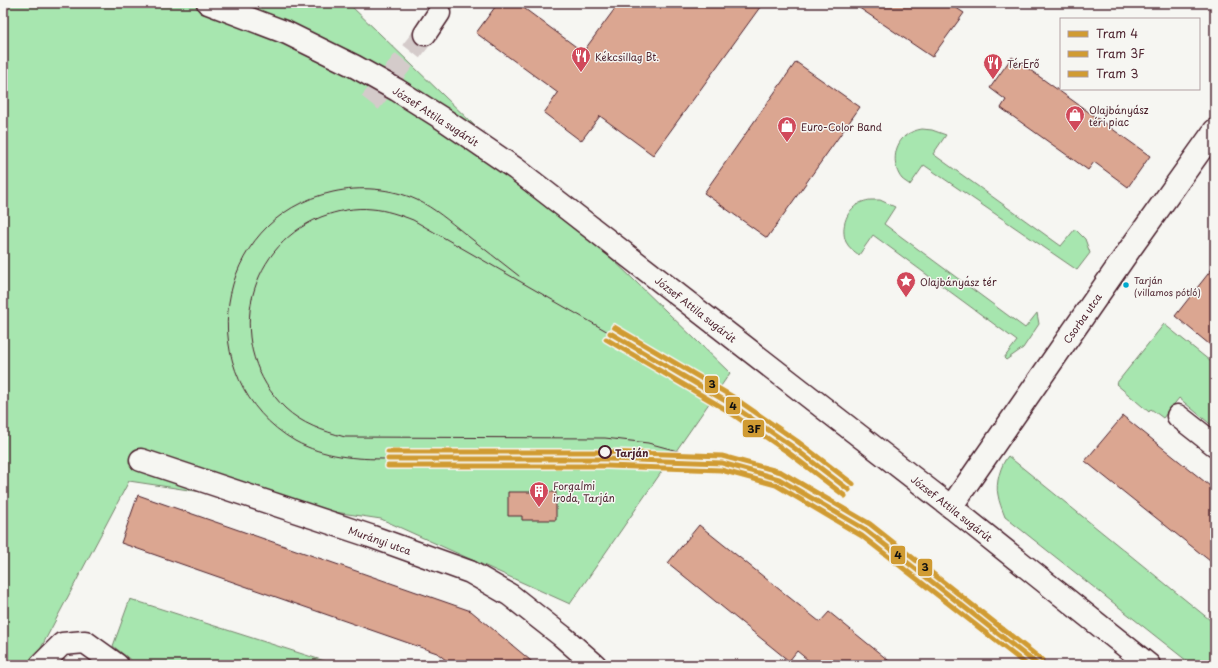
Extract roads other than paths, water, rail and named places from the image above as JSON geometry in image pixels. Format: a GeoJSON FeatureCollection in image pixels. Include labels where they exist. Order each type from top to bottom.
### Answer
{"type":"FeatureCollection","features":[{"type":"Feature","properties":{"kind":"main road","name":"József Attila sugárút"},"geometry":{"type":"LineString","coordinates":[[209,4],[287,33],[372,76],[443,119],[516,169],[951,507],[1150,665]]}},
{"type":"Feature","properties":{"kind":"main road"},"geometry":{"type":"LineString","coordinates":[[425,34],[439,13]]}},
{"type":"Feature","properties":{"kind":"main road","name":"Csorba utca"},"geometry":{"type":"LineString","coordinates":[[951,507],[1130,249],[1215,130]]}},
{"type":"Feature","properties":{"kind":"main road"},"geometry":{"type":"LineString","coordinates":[[1178,416],[1215,445]]}},
{"type":"Feature","properties":{"kind":"main road","name":"Murányi utca"},"geometry":{"type":"LineString","coordinates":[[141,460],[370,536],[470,572],[510,595],[562,636],[595,665]]}},
{"type":"Feature","properties":{"kind":"main road"},"geometry":{"type":"LineString","coordinates":[[41,665],[62,644],[85,642],[117,665]]}},
{"type":"Feature","properties":{"kind":"tunnel"},"geometry":{"type":"LineString","coordinates":[[370,103],[425,34]]}},
{"type":"Feature","properties":{"kind":"tram line"},"geometry":{"type":"LineString","coordinates":[[388,459],[352,458],[328,454],[317,451],[295,441],[261,414],[239,380],[229,342],[229,303],[240,266],[261,233],[292,208],[333,192],[354,189],[375,189],[407,196],[429,207],[447,219],[519,276]]}},
{"type":"Feature","properties":{"kind":"tram line"},"geometry":{"type":"LineString","coordinates":[[610,333],[413,220],[388,212],[366,209],[346,210],[321,217],[295,232],[274,252],[260,276],[251,302],[249,330],[254,358],[266,384],[285,408],[306,423],[345,437],[605,438],[648,443],[722,463]]}},
{"type":"Feature","properties":{"kind":"tram line","name":"3"},"geometry":{"type":"LineString","coordinates":[[614,327],[733,397],[797,441],[853,484]]}},
{"type":"Feature","properties":{"kind":"tram line","name":"4"},"geometry":{"type":"LineString","coordinates":[[610,333],[729,403],[793,447],[849,490]]}},
{"type":"Feature","properties":{"kind":"tram line","name":"3F"},"geometry":{"type":"LineString","coordinates":[[606,339],[725,409],[789,453],[845,496]]}},
{"type":"Feature","properties":{"kind":"tram line","name":"3"},"geometry":{"type":"LineString","coordinates":[[388,452],[607,452],[722,456],[781,472],[870,524],[1042,660]]}},
{"type":"Feature","properties":{"kind":"tram line","name":"4"},"geometry":{"type":"LineString","coordinates":[[388,459],[607,459],[722,463],[779,479],[866,530],[1038,665]]}},
{"type":"Feature","properties":{"kind":"tram line","name":"3F"},"geometry":{"type":"LineString","coordinates":[[388,466],[607,466],[721,470],[776,485],[862,536],[1027,665]]}},
{"type":"Feature","properties":{"kind":"place","name":"Kékcsillag Bt."},"geometry":{"type":"Point","coordinates":[581,73]}},
{"type":"Feature","properties":{"kind":"place","name":"TérErő"},"geometry":{"type":"Point","coordinates":[993,80]}},
{"type":"Feature","properties":{"kind":"place","name":"Olajbányász téri piac"},"geometry":{"type":"Point","coordinates":[1075,132]}},
{"type":"Feature","properties":{"kind":"place","name":"Euro-Color Band"},"geometry":{"type":"Point","coordinates":[787,143]}},
{"type":"Feature","properties":{"kind":"place","name":"Tarján (villamos pótló)"},"geometry":{"type":"Point","coordinates":[1126,285]}},
{"type":"Feature","properties":{"kind":"place","name":"Olajbányász tér"},"geometry":{"type":"Point","coordinates":[906,298]}},
{"type":"Feature","properties":{"kind":"place","name":"Tarján"},"geometry":{"type":"Point","coordinates":[605,452]}},
{"type":"Feature","properties":{"kind":"place","name":"Forgalmi iroda, Tarján"},"geometry":{"type":"Point","coordinates":[539,508]}}]}
